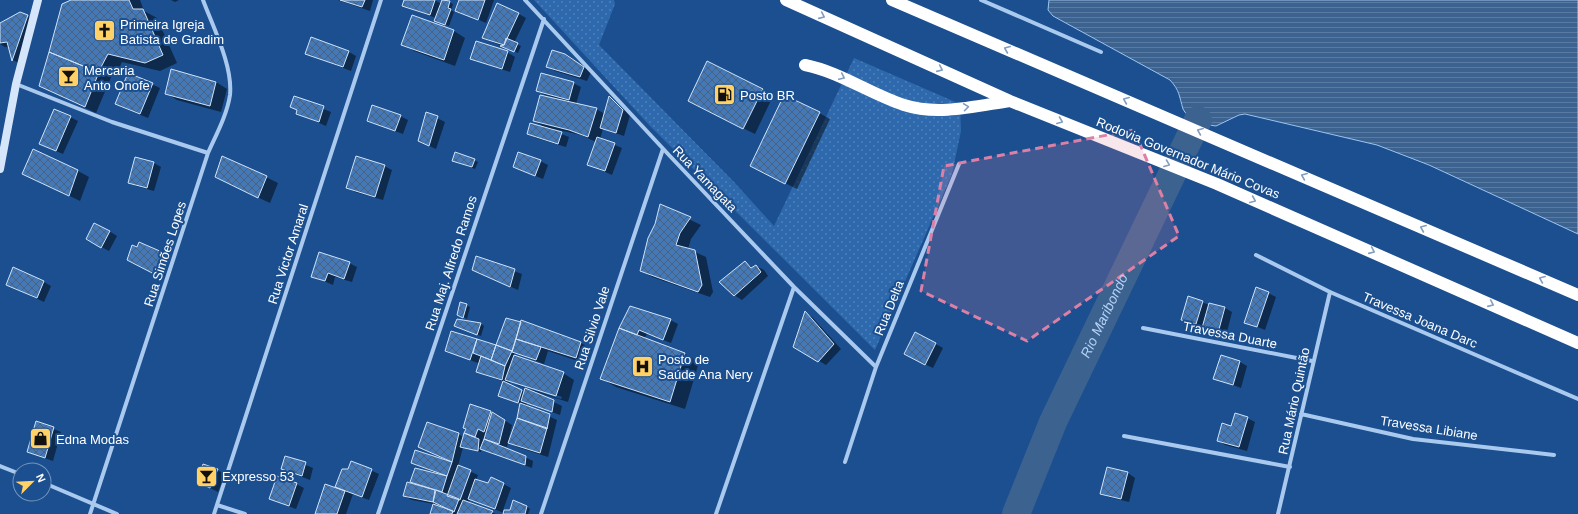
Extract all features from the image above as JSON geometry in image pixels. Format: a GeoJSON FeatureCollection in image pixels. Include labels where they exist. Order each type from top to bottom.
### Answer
{"type":"FeatureCollection","features":[{"type":"Feature","properties":{"kind":"highway","name":"Rodovia Governador Mário Covas"},"geometry":{"type":"LineString","coordinates":[[786,0],[1010,101],[1217,184],[1578,343]]}},
{"type":"Feature","properties":{"kind":"highway","name":"Rodovia Governador Mário Covas"},"geometry":{"type":"LineString","coordinates":[[892,0],[1578,295]]}},
{"type":"Feature","properties":{"kind":"highway"},"geometry":{"type":"LineString","coordinates":[[805,65],[823,68],[905,105],[948,110],[1010,101]]}},
{"type":"Feature","properties":{"kind":"street"},"geometry":{"type":"LineString","coordinates":[[0,169],[16,84],[38,0]]}},
{"type":"Feature","properties":{"kind":"street","name":"Rua Simões Lopes"},"geometry":{"type":"LineString","coordinates":[[90,514],[208,153],[226,112],[230,94],[229,78],[224,58],[203,0]]}},
{"type":"Feature","properties":{"kind":"street","name":"Rua Victor Amaral"},"geometry":{"type":"LineString","coordinates":[[214,514],[381,0]]}},
{"type":"Feature","properties":{"kind":"street","name":"Rua Yamagata"},"geometry":{"type":"LineString","coordinates":[[525,0],[663,149],[794,287],[876,367]]}},
{"type":"Feature","properties":{"kind":"street"},"geometry":{"type":"LineString","coordinates":[[981,0],[1101,52]]}},
{"type":"Feature","properties":{"kind":"street","name":"Rua Maj. Alfredo Ramos"},"geometry":{"type":"LineString","coordinates":[[378,514],[544,19]]}},
{"type":"Feature","properties":{"kind":"street"},"geometry":{"type":"LineString","coordinates":[[16,84],[112,122],[208,153]]}},
{"type":"Feature","properties":{"kind":"street","name":"Rua Silvio Vale"},"geometry":{"type":"LineString","coordinates":[[541,514],[663,149]]}},
{"type":"Feature","properties":{"kind":"street","name":"Rua Delta"},"geometry":{"type":"LineString","coordinates":[[845,462],[876,367],[959,164]]}},
{"type":"Feature","properties":{"kind":"street","name":"Travessa Joana Darc"},"geometry":{"type":"LineString","coordinates":[[1256,255],[1330,292],[1578,399]]}},
{"type":"Feature","properties":{"kind":"street"},"geometry":{"type":"LineString","coordinates":[[716,514],[794,287]]}},
{"type":"Feature","properties":{"kind":"street","name":"Rua Mário Quintão"},"geometry":{"type":"LineString","coordinates":[[1278,514],[1290,467],[1312,361],[1330,292]]}},
{"type":"Feature","properties":{"kind":"street","name":"Travessa Duarte"},"geometry":{"type":"LineString","coordinates":[[1143,328],[1312,361]]}},
{"type":"Feature","properties":{"kind":"street","name":"Travessa Libiane"},"geometry":{"type":"LineString","coordinates":[[1301,414],[1413,439],[1554,455]]}},
{"type":"Feature","properties":{"kind":"street"},"geometry":{"type":"LineString","coordinates":[[1124,436],[1290,467]]}},
{"type":"Feature","properties":{"kind":"street"},"geometry":{"type":"LineString","coordinates":[[0,466],[12,471]]}},
{"type":"Feature","properties":{"kind":"street"},"geometry":{"type":"LineString","coordinates":[[52,486],[117,514]]}},
{"type":"Feature","properties":{"kind":"street"},"geometry":{"type":"LineString","coordinates":[[217,505],[245,514]]}},
{"type":"Feature","properties":{"kind":"highlighted area"},"geometry":{"type":"Polygon","coordinates":[[[1134,130],[1179,236],[1027,341],[921,291],[944,166],[1134,130]]]}},
{"type":"Feature","properties":{"kind":"shaded area"},"geometry":{"type":"Polygon","coordinates":[[[534,0],[614,0],[615,4],[599,45],[735,183],[774,226],[854,58],[960,104],[961,131],[952,174],[875,350],[650,126],[534,0]]]}},
{"type":"Feature","properties":{"kind":"shaded area"},"geometry":{"type":"Polygon","coordinates":[[[1049,0],[1578,0],[1578,234],[1429,165],[1377,145],[1245,114],[1239,115],[1216,126],[1197,121],[1185,113],[1180,97],[1170,80],[1053,16],[1048,10],[1049,0]]]}},
{"type":"Feature","properties":{"kind":"building","name":"Primeira Igreja Batista de Gradim"},"geometry":{"type":"Polygon","coordinates":[[[71,0],[129,0],[133,9],[143,9],[163,55],[145,63],[108,54],[101,67],[88,68],[49,52],[62,4],[71,0]]]}},
{"type":"Feature","properties":{"kind":"building"},"geometry":{"type":"Polygon","coordinates":[[[340,0],[365,0],[362,7],[340,0]]]}},
{"type":"Feature","properties":{"kind":"building"},"geometry":{"type":"Polygon","coordinates":[[[404,0],[435,0],[430,15],[402,6],[404,0]]]}},
{"type":"Feature","properties":{"kind":"building"},"geometry":{"type":"Polygon","coordinates":[[[442,0],[450,1],[448,8],[451,9],[445,25],[434,21],[442,0]]]}},
{"type":"Feature","properties":{"kind":"building"},"geometry":{"type":"Polygon","coordinates":[[[459,0],[485,0],[478,20],[455,11],[459,0]]]}},
{"type":"Feature","properties":{"kind":"building"},"geometry":{"type":"Polygon","coordinates":[[[497,3],[519,13],[504,45],[482,38],[497,3]]]}},
{"type":"Feature","properties":{"kind":"building"},"geometry":{"type":"Polygon","coordinates":[[[20,12],[28,15],[12,61],[7,42],[0,43],[0,23],[20,12]]]}},
{"type":"Feature","properties":{"kind":"building"},"geometry":{"type":"Polygon","coordinates":[[[412,15],[454,30],[444,60],[401,45],[412,15]]]}},
{"type":"Feature","properties":{"kind":"building"},"geometry":{"type":"Polygon","coordinates":[[[311,37],[349,51],[343,67],[305,54],[311,37]]]}},
{"type":"Feature","properties":{"kind":"building"},"geometry":{"type":"Polygon","coordinates":[[[506,38],[518,43],[514,52],[500,46],[504,45],[506,38]]]}},
{"type":"Feature","properties":{"kind":"building"},"geometry":{"type":"Polygon","coordinates":[[[476,41],[508,51],[502,69],[470,59],[476,41]]]}},
{"type":"Feature","properties":{"kind":"building"},"geometry":{"type":"Polygon","coordinates":[[[552,50],[565,54],[584,67],[580,77],[546,67],[552,50]]]}},
{"type":"Feature","properties":{"kind":"building","name":"Mercaria Anto Onofe"},"geometry":{"type":"Polygon","coordinates":[[[49,52],[88,68],[101,67],[85,107],[39,86],[49,52]]]}},
{"type":"Feature","properties":{"kind":"building","name":"Posto BR"},"geometry":{"type":"Polygon","coordinates":[[[707,61],[763,89],[743,129],[688,101],[707,61]]]}},
{"type":"Feature","properties":{"kind":"building"},"geometry":{"type":"Polygon","coordinates":[[[171,69],[216,82],[210,106],[165,94],[171,69]]]}},
{"type":"Feature","properties":{"kind":"building"},"geometry":{"type":"Polygon","coordinates":[[[128,73],[153,83],[140,114],[115,104],[128,73]]]}},
{"type":"Feature","properties":{"kind":"building"},"geometry":{"type":"Polygon","coordinates":[[[541,73],[574,82],[569,100],[536,91],[541,73]]]}},
{"type":"Feature","properties":{"kind":"building"},"geometry":{"type":"Polygon","coordinates":[[[540,95],[597,108],[588,137],[569,130],[533,121],[540,95]]]}},
{"type":"Feature","properties":{"kind":"building"},"geometry":{"type":"Polygon","coordinates":[[[784,95],[820,112],[785,184],[750,166],[784,95]]]}},
{"type":"Feature","properties":{"kind":"building"},"geometry":{"type":"Polygon","coordinates":[[[294,96],[324,106],[319,122],[296,114],[297,110],[290,107],[294,96]]]}},
{"type":"Feature","properties":{"kind":"building"},"geometry":{"type":"Polygon","coordinates":[[[609,96],[623,110],[616,133],[600,128],[609,96]]]}},
{"type":"Feature","properties":{"kind":"building"},"geometry":{"type":"Polygon","coordinates":[[[372,105],[401,115],[395,131],[367,121],[372,105]]]}},
{"type":"Feature","properties":{"kind":"building"},"geometry":{"type":"Polygon","coordinates":[[[54,109],[71,116],[56,151],[39,144],[54,109]]]}},
{"type":"Feature","properties":{"kind":"building"},"geometry":{"type":"Polygon","coordinates":[[[426,112],[438,116],[429,146],[418,141],[426,112]]]}},
{"type":"Feature","properties":{"kind":"building"},"geometry":{"type":"Polygon","coordinates":[[[530,123],[562,132],[558,144],[527,134],[530,123]]]}},
{"type":"Feature","properties":{"kind":"building"},"geometry":{"type":"Polygon","coordinates":[[[597,137],[615,143],[605,171],[587,165],[597,137]]]}},
{"type":"Feature","properties":{"kind":"building"},"geometry":{"type":"Polygon","coordinates":[[[33,149],[78,170],[69,196],[22,174],[33,149]]]}},
{"type":"Feature","properties":{"kind":"building"},"geometry":{"type":"Polygon","coordinates":[[[455,152],[475,159],[472,167],[452,161],[455,152]]]}},
{"type":"Feature","properties":{"kind":"building"},"geometry":{"type":"Polygon","coordinates":[[[518,152],[541,160],[535,176],[513,167],[518,152]]]}},
{"type":"Feature","properties":{"kind":"building"},"geometry":{"type":"Polygon","coordinates":[[[222,156],[267,176],[258,198],[215,177],[222,156]]]}},
{"type":"Feature","properties":{"kind":"building"},"geometry":{"type":"Polygon","coordinates":[[[356,156],[385,165],[375,197],[346,188],[356,156]]]}},
{"type":"Feature","properties":{"kind":"building"},"geometry":{"type":"Polygon","coordinates":[[[135,157],[154,162],[147,188],[128,183],[135,157]]]}},
{"type":"Feature","properties":{"kind":"building"},"geometry":{"type":"Polygon","coordinates":[[[660,204],[691,217],[680,233],[676,245],[695,250],[702,285],[698,292],[640,271],[648,238],[655,224],[660,204]]]}},
{"type":"Feature","properties":{"kind":"building"},"geometry":{"type":"Polygon","coordinates":[[[94,223],[110,231],[101,248],[86,239],[94,223]]]}},
{"type":"Feature","properties":{"kind":"building"},"geometry":{"type":"Polygon","coordinates":[[[139,242],[162,252],[156,275],[127,260],[132,245],[137,247],[139,242]]]}},
{"type":"Feature","properties":{"kind":"building"},"geometry":{"type":"Polygon","coordinates":[[[319,252],[350,262],[344,279],[328,273],[325,281],[311,277],[319,252]]]}},
{"type":"Feature","properties":{"kind":"building"},"geometry":{"type":"Polygon","coordinates":[[[476,256],[515,269],[510,287],[472,270],[476,256]]]}},
{"type":"Feature","properties":{"kind":"building"},"geometry":{"type":"Polygon","coordinates":[[[745,261],[751,268],[756,265],[761,272],[734,296],[719,282],[745,261]]]}},
{"type":"Feature","properties":{"kind":"building"},"geometry":{"type":"Polygon","coordinates":[[[13,267],[44,281],[37,298],[6,285],[13,267]]]}},
{"type":"Feature","properties":{"kind":"building"},"geometry":{"type":"Polygon","coordinates":[[[1256,287],[1269,292],[1257,327],[1244,323],[1256,287]]]}},
{"type":"Feature","properties":{"kind":"building"},"geometry":{"type":"Polygon","coordinates":[[[1188,296],[1203,301],[1196,324],[1181,320],[1188,296]]]}},
{"type":"Feature","properties":{"kind":"building"},"geometry":{"type":"Polygon","coordinates":[[[460,302],[467,304],[463,318],[457,315],[460,302]]]}},
{"type":"Feature","properties":{"kind":"building"},"geometry":{"type":"Polygon","coordinates":[[[1209,303],[1225,307],[1218,333],[1202,328],[1209,303]]]}},
{"type":"Feature","properties":{"kind":"building"},"geometry":{"type":"Polygon","coordinates":[[[630,306],[671,319],[663,340],[639,330],[637,335],[619,328],[630,306]]]}},
{"type":"Feature","properties":{"kind":"building"},"geometry":{"type":"Polygon","coordinates":[[[805,311],[834,344],[818,362],[793,347],[805,311]]]}},
{"type":"Feature","properties":{"kind":"building"},"geometry":{"type":"Polygon","coordinates":[[[506,318],[521,322],[512,351],[496,345],[506,318]]]}},
{"type":"Feature","properties":{"kind":"building"},"geometry":{"type":"Polygon","coordinates":[[[457,319],[481,323],[477,335],[454,326],[457,319]]]}},
{"type":"Feature","properties":{"kind":"building"},"geometry":{"type":"Polygon","coordinates":[[[521,320],[581,342],[576,358],[516,339],[521,320]]]}},
{"type":"Feature","properties":{"kind":"building","name":"Posto de Saúde Ana Nery"},"geometry":{"type":"Polygon","coordinates":[[[619,328],[685,353],[670,402],[600,379],[619,328]]]}},
{"type":"Feature","properties":{"kind":"building"},"geometry":{"type":"Polygon","coordinates":[[[451,331],[477,339],[470,360],[445,351],[451,331]]]}},
{"type":"Feature","properties":{"kind":"building"},"geometry":{"type":"Polygon","coordinates":[[[915,332],[936,343],[925,365],[904,354],[915,332]]]}},
{"type":"Feature","properties":{"kind":"building"},"geometry":{"type":"Polygon","coordinates":[[[477,339],[496,345],[491,360],[473,353],[477,339]]]}},
{"type":"Feature","properties":{"kind":"building"},"geometry":{"type":"Polygon","coordinates":[[[516,339],[541,347],[536,360],[512,352],[516,339]]]}},
{"type":"Feature","properties":{"kind":"building"},"geometry":{"type":"Polygon","coordinates":[[[496,345],[512,351],[505,366],[491,360],[496,345]]]}},
{"type":"Feature","properties":{"kind":"building"},"geometry":{"type":"Polygon","coordinates":[[[514,355],[564,372],[556,396],[505,380],[514,355]]]}},
{"type":"Feature","properties":{"kind":"building"},"geometry":{"type":"Polygon","coordinates":[[[1221,355],[1240,361],[1233,385],[1213,379],[1221,355]]]}},
{"type":"Feature","properties":{"kind":"building"},"geometry":{"type":"Polygon","coordinates":[[[481,356],[505,366],[502,380],[476,372],[481,356]]]}},
{"type":"Feature","properties":{"kind":"building"},"geometry":{"type":"Polygon","coordinates":[[[503,381],[522,390],[518,403],[498,396],[503,381]]]}},
{"type":"Feature","properties":{"kind":"building"},"geometry":{"type":"Polygon","coordinates":[[[525,388],[554,400],[552,412],[521,401],[525,388]]]}},
{"type":"Feature","properties":{"kind":"building"},"geometry":{"type":"Polygon","coordinates":[[[520,403],[550,414],[547,429],[517,418],[520,403]]]}},
{"type":"Feature","properties":{"kind":"building"},"geometry":{"type":"Polygon","coordinates":[[[470,404],[491,411],[484,432],[478,429],[475,437],[464,433],[466,429],[463,428],[470,404]]]}},
{"type":"Feature","properties":{"kind":"building"},"geometry":{"type":"Polygon","coordinates":[[[492,412],[505,420],[499,444],[484,439],[492,412]]]}},
{"type":"Feature","properties":{"kind":"building"},"geometry":{"type":"Polygon","coordinates":[[[1235,413],[1248,417],[1239,447],[1217,441],[1222,423],[1231,426],[1235,413]]]}},
{"type":"Feature","properties":{"kind":"building"},"geometry":{"type":"Polygon","coordinates":[[[517,418],[547,428],[540,453],[508,443],[517,418]]]}},
{"type":"Feature","properties":{"kind":"building","name":"Edna Modas"},"geometry":{"type":"Polygon","coordinates":[[[36,421],[54,427],[45,458],[27,452],[36,421]]]}},
{"type":"Feature","properties":{"kind":"building"},"geometry":{"type":"Polygon","coordinates":[[[427,422],[459,433],[452,462],[418,447],[427,422]]]}},
{"type":"Feature","properties":{"kind":"building"},"geometry":{"type":"Polygon","coordinates":[[[464,433],[479,439],[478,451],[460,447],[464,433]]]}},
{"type":"Feature","properties":{"kind":"building"},"geometry":{"type":"Polygon","coordinates":[[[484,439],[526,456],[525,465],[480,449],[484,439]]]}},
{"type":"Feature","properties":{"kind":"building"},"geometry":{"type":"Polygon","coordinates":[[[415,450],[452,462],[447,476],[411,463],[415,450]]]}},
{"type":"Feature","properties":{"kind":"building"},"geometry":{"type":"Polygon","coordinates":[[[285,456],[306,462],[302,476],[281,469],[285,456]]]}},
{"type":"Feature","properties":{"kind":"building"},"geometry":{"type":"Polygon","coordinates":[[[351,461],[372,469],[362,497],[335,487],[342,469],[348,469],[351,461]]]}},
{"type":"Feature","properties":{"kind":"building","name":"Expresso 53"},"geometry":{"type":"Polygon","coordinates":[[[203,464],[218,469],[210,488],[197,482],[203,464]]]}},
{"type":"Feature","properties":{"kind":"building"},"geometry":{"type":"Polygon","coordinates":[[[458,465],[471,470],[460,500],[447,496],[458,465]]]}},
{"type":"Feature","properties":{"kind":"building"},"geometry":{"type":"Polygon","coordinates":[[[1107,467],[1128,472],[1121,499],[1100,494],[1107,467]]]}},
{"type":"Feature","properties":{"kind":"building"},"geometry":{"type":"Polygon","coordinates":[[[415,468],[447,476],[442,492],[410,482],[415,468]]]}},
{"type":"Feature","properties":{"kind":"building"},"geometry":{"type":"Polygon","coordinates":[[[277,476],[297,483],[289,506],[269,499],[277,476]]]}},
{"type":"Feature","properties":{"kind":"building"},"geometry":{"type":"Polygon","coordinates":[[[491,477],[504,483],[495,509],[468,499],[475,479],[488,483],[491,477]]]}},
{"type":"Feature","properties":{"kind":"building"},"geometry":{"type":"Polygon","coordinates":[[[407,482],[435,490],[433,502],[403,496],[407,482]]]}},
{"type":"Feature","properties":{"kind":"building"},"geometry":{"type":"Polygon","coordinates":[[[325,484],[345,491],[337,514],[315,514],[325,484]]]}},
{"type":"Feature","properties":{"kind":"building"},"geometry":{"type":"Polygon","coordinates":[[[436,490],[459,499],[454,512],[433,502],[436,490]]]}},
{"type":"Feature","properties":{"kind":"building"},"geometry":{"type":"Polygon","coordinates":[[[463,500],[493,511],[491,514],[457,514],[463,500]]]}},
{"type":"Feature","properties":{"kind":"building"},"geometry":{"type":"Polygon","coordinates":[[[513,500],[527,506],[525,514],[503,514],[504,510],[510,510],[513,500]]]}},
{"type":"Feature","properties":{"kind":"building"},"geometry":{"type":"Polygon","coordinates":[[[433,504],[453,511],[452,514],[430,514],[433,504]]]}},
{"type":"Feature","properties":{"kind":"waterway","name":"Rio Maribondo"},"geometry":{"type":"LineString","coordinates":[[1016,514],[1053,422],[1198,120]]}},
{"type":"Feature","properties":{"kind":"place","name":"Primeira Igreja Batista de Gradim"},"geometry":{"type":"Point","coordinates":[104,31]}},
{"type":"Feature","properties":{"kind":"place","name":"Mercaria Anto Onofe"},"geometry":{"type":"Point","coordinates":[69,77]}},
{"type":"Feature","properties":{"kind":"place","name":"Posto BR"},"geometry":{"type":"Point","coordinates":[725,95]}},
{"type":"Feature","properties":{"kind":"place","name":"Posto de Saúde Ana Nery"},"geometry":{"type":"Point","coordinates":[643,366]}},
{"type":"Feature","properties":{"kind":"place","name":"Edna Modas"},"geometry":{"type":"Point","coordinates":[40,439]}},
{"type":"Feature","properties":{"kind":"place","name":"Expresso 53"},"geometry":{"type":"Point","coordinates":[207,476]}}]}
